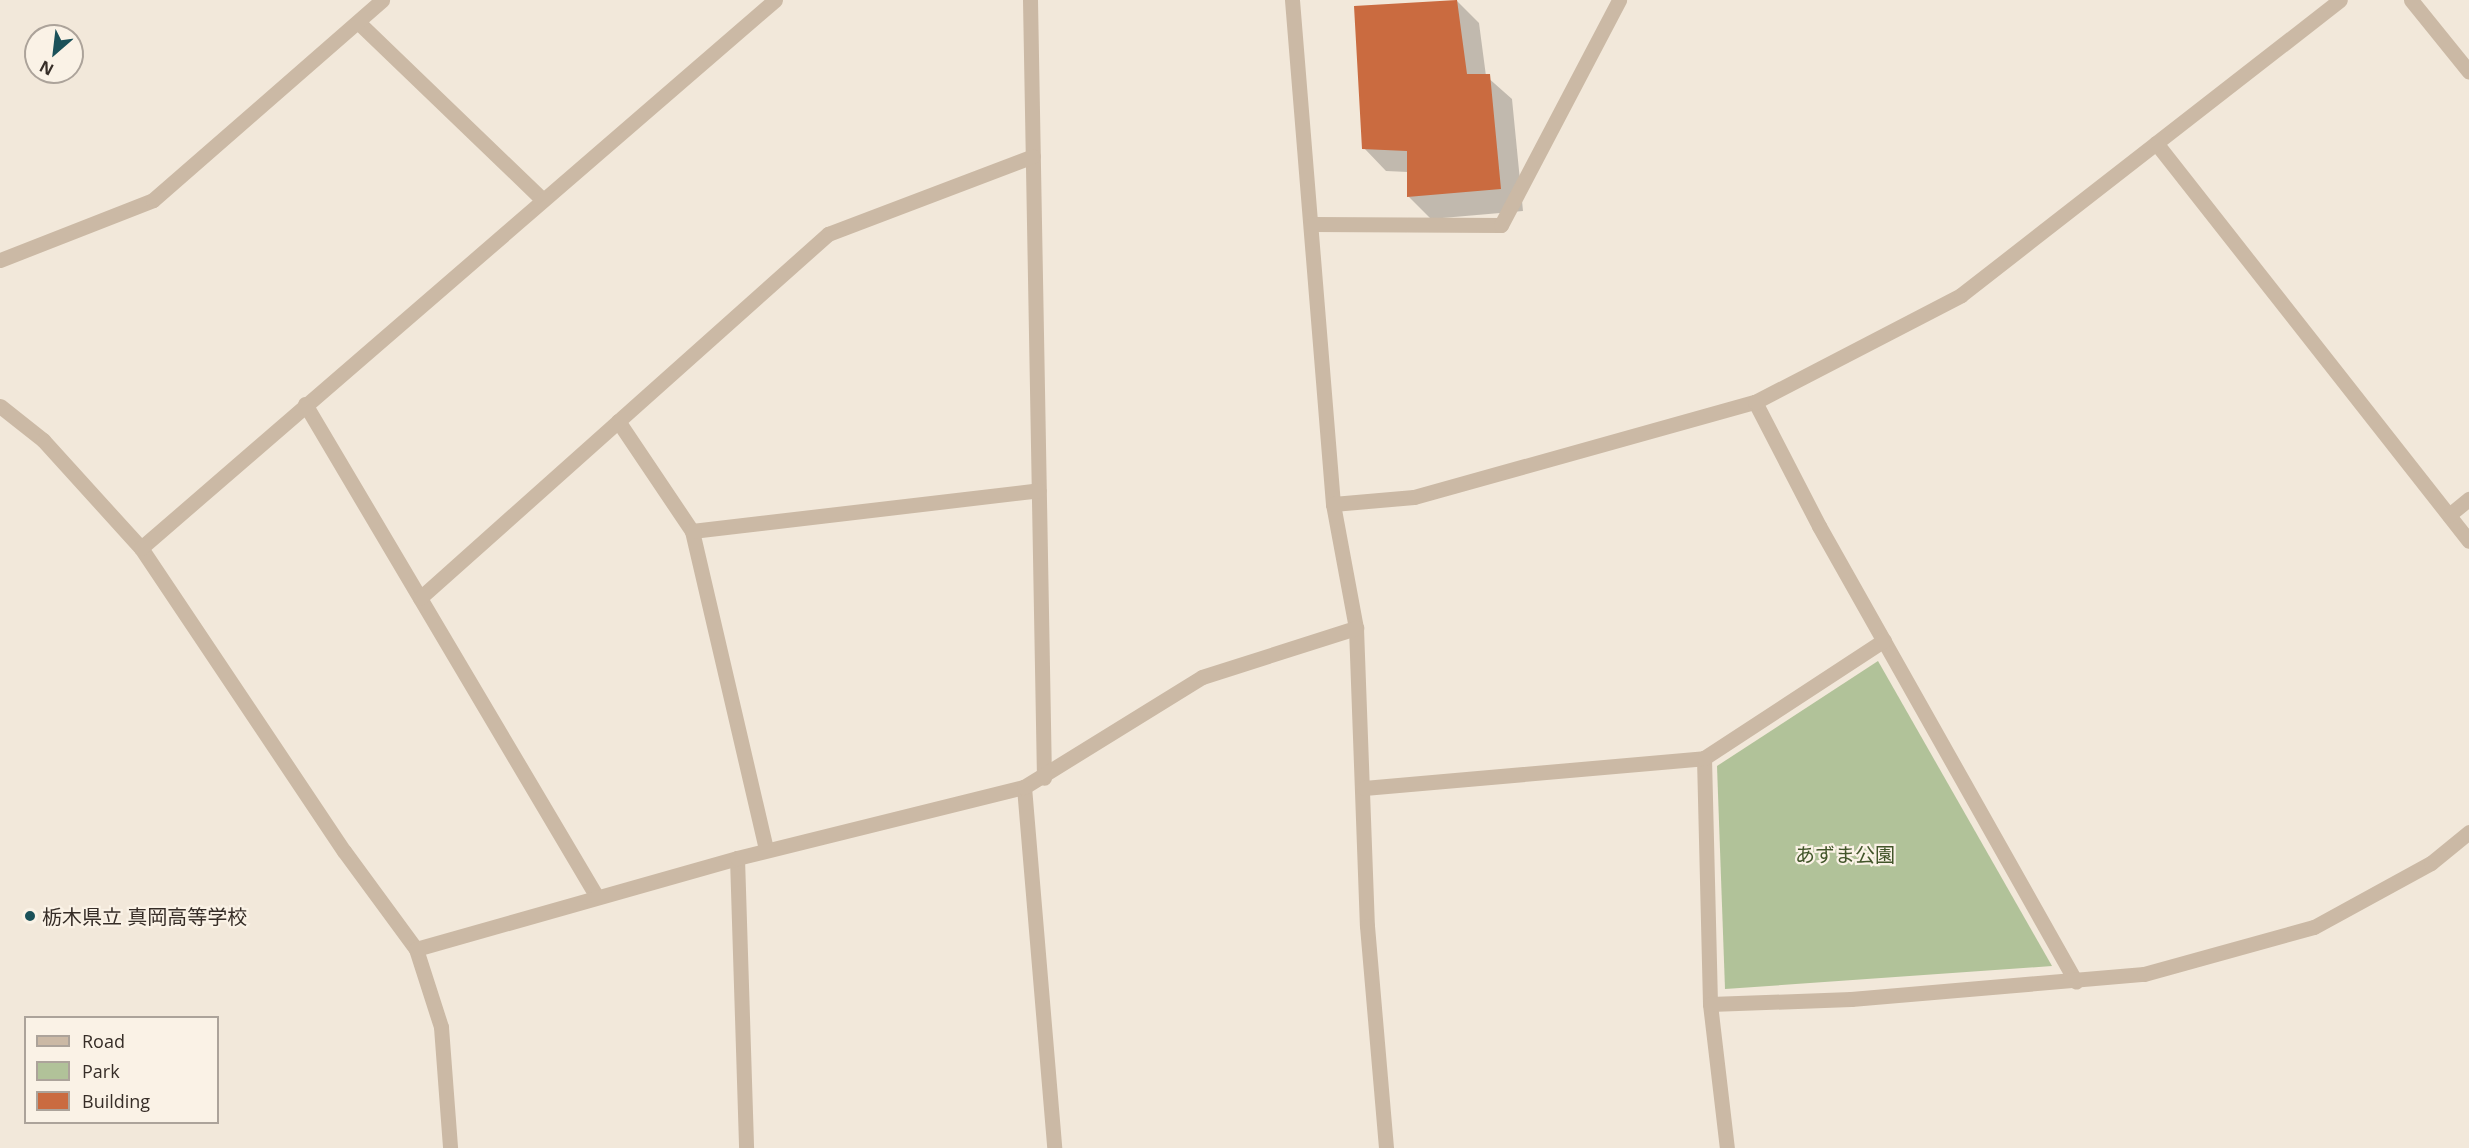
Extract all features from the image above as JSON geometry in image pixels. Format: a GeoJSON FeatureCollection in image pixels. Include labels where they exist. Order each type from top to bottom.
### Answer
{"type":"FeatureCollection","features":[{"type":"Feature","properties":{"kind":"street"},"geometry":{"type":"LineString","coordinates":[[0,260],[153,200],[360,24],[382,0]]}},
{"type":"Feature","properties":{"kind":"street"},"geometry":{"type":"LineString","coordinates":[[141,548],[542,199],[775,0]]}},
{"type":"Feature","properties":{"kind":"street"},"geometry":{"type":"LineString","coordinates":[[1030,0],[1044,778]]}},
{"type":"Feature","properties":{"kind":"street"},"geometry":{"type":"LineString","coordinates":[[1292,0],[1313,224],[1333,504],[1356,628],[1364,788],[1367,926],[1386,1148]]}},
{"type":"Feature","properties":{"kind":"street"},"geometry":{"type":"LineString","coordinates":[[1313,224],[1501,225],[1619,0]]}},
{"type":"Feature","properties":{"kind":"street"},"geometry":{"type":"LineString","coordinates":[[1333,504],[1414,497],[1755,402],[1962,295],[2340,0]]}},
{"type":"Feature","properties":{"kind":"street"},"geometry":{"type":"LineString","coordinates":[[2411,0],[2469,72]]}},
{"type":"Feature","properties":{"kind":"street"},"geometry":{"type":"LineString","coordinates":[[360,24],[542,199]]}},
{"type":"Feature","properties":{"kind":"street"},"geometry":{"type":"LineString","coordinates":[[2156,144],[2469,541]]}},
{"type":"Feature","properties":{"kind":"street"},"geometry":{"type":"LineString","coordinates":[[420,598],[828,234],[1033,156]]}},
{"type":"Feature","properties":{"kind":"street"},"geometry":{"type":"LineString","coordinates":[[1755,402],[1884,640],[2076,982]]}},
{"type":"Feature","properties":{"kind":"street"},"geometry":{"type":"LineString","coordinates":[[305,404],[597,897]]}},
{"type":"Feature","properties":{"kind":"street"},"geometry":{"type":"LineString","coordinates":[[0,406],[43,440],[141,548],[344,851],[416,949],[441,1027],[450,1148]]}},
{"type":"Feature","properties":{"kind":"street"},"geometry":{"type":"LineString","coordinates":[[618,421],[692,531],[765,850]]}},
{"type":"Feature","properties":{"kind":"street"},"geometry":{"type":"LineString","coordinates":[[692,531],[1039,490]]}},
{"type":"Feature","properties":{"kind":"street"},"geometry":{"type":"LineString","coordinates":[[2449,515],[2469,499]]}},
{"type":"Feature","properties":{"kind":"street"},"geometry":{"type":"LineString","coordinates":[[416,949],[765,850],[1024,787],[1044,778],[1202,677],[1356,628]]}},
{"type":"Feature","properties":{"kind":"street"},"geometry":{"type":"LineString","coordinates":[[1364,788],[1704,758],[1884,640]]}},
{"type":"Feature","properties":{"kind":"street"},"geometry":{"type":"LineString","coordinates":[[1704,758],[1710,1004],[1727,1148]]}},
{"type":"Feature","properties":{"kind":"street"},"geometry":{"type":"LineString","coordinates":[[1024,787],[1054,1148]]}},
{"type":"Feature","properties":{"kind":"street"},"geometry":{"type":"LineString","coordinates":[[1710,1004],[2076,982],[2144,974],[2314,927],[2431,863],[2469,832]]}},
{"type":"Feature","properties":{"kind":"street"},"geometry":{"type":"LineString","coordinates":[[737,858],[746,1148]]}},
{"type":"Feature","properties":{"kind":"green space","name":"あずま公園"},"geometry":{"type":"Polygon","coordinates":[[[1878,661],[2052,966],[1725,989],[1717,766],[1878,661]]]}},
{"type":"Feature","properties":{"kind":"building"},"geometry":{"type":"Polygon","coordinates":[[[1457,0],[1467,74],[1490,74],[1501,189],[1407,197],[1407,151],[1362,149],[1354,6],[1457,0]]]}},
{"type":"Feature","properties":{"kind":"place","name":"栃木県立 真岡高等学校"},"geometry":{"type":"Point","coordinates":[30,916]}}]}
